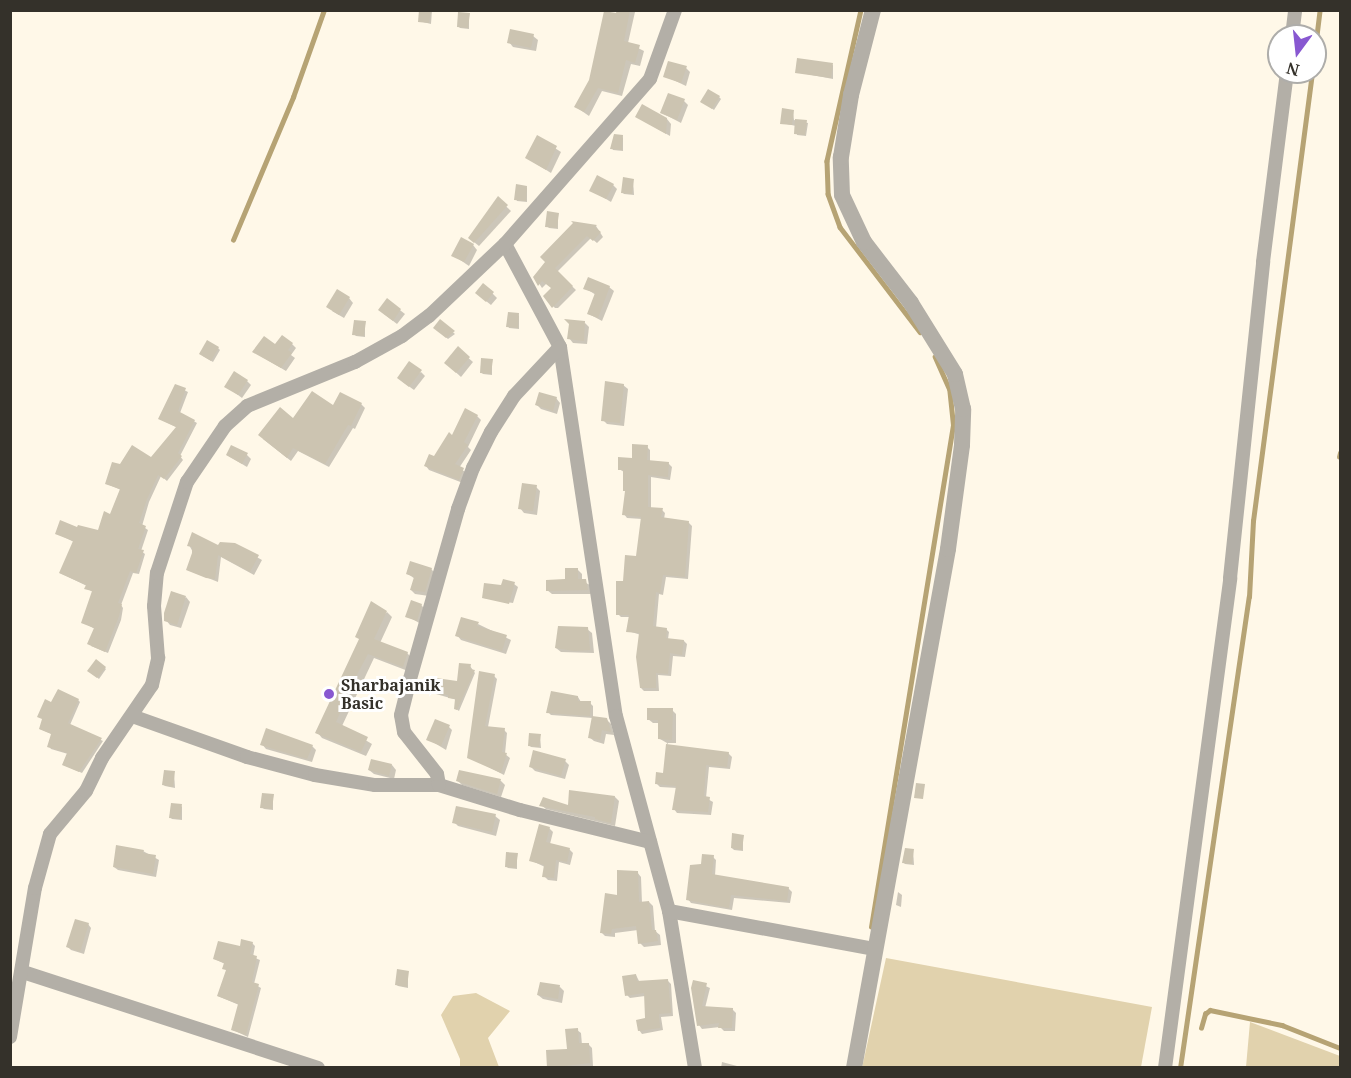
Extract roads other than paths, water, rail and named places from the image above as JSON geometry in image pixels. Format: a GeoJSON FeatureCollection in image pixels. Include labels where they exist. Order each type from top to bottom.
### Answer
{"type":"FeatureCollection","features":[{"type":"Feature","properties":{"kind":"street"},"geometry":{"type":"LineString","coordinates":[[10,1037],[36,888],[50,834],[86,790],[102,758],[152,685],[158,658],[154,606],[158,573],[187,482],[225,426],[248,406],[355,362],[402,336],[429,316],[505,244],[650,79],[675,10]]}},
{"type":"Feature","properties":{"kind":"street"},"geometry":{"type":"LineString","coordinates":[[854,1068],[948,549],[962,445],[963,409],[955,374],[911,303],[864,242],[842,195],[841,156],[850,95],[873,10]]}},
{"type":"Feature","properties":{"kind":"street"},"geometry":{"type":"LineString","coordinates":[[1165,1068],[1230,578],[1263,262],[1285,84]]}},
{"type":"Feature","properties":{"kind":"street"},"geometry":{"type":"LineString","coordinates":[[505,244],[560,347],[616,716],[669,911],[695,1068]]}},
{"type":"Feature","properties":{"kind":"street"},"geometry":{"type":"LineString","coordinates":[[439,785],[437,774],[404,732],[401,715],[410,679],[458,509],[473,468],[491,432],[514,396],[560,347]]}},
{"type":"Feature","properties":{"kind":"street"},"geometry":{"type":"LineString","coordinates":[[132,716],[247,757],[333,779],[375,785],[439,785],[520,810],[650,842]]}},
{"type":"Feature","properties":{"kind":"street"},"geometry":{"type":"LineString","coordinates":[[669,911],[874,949]]}},
{"type":"Feature","properties":{"kind":"street"},"geometry":{"type":"LineString","coordinates":[[23,972],[318,1068]]}},
{"type":"Feature","properties":{"kind":"waterway"},"geometry":{"type":"LineString","coordinates":[[233,240],[293,97],[324,10]]}},
{"type":"Feature","properties":{"kind":"waterway"},"geometry":{"type":"LineString","coordinates":[[861,10],[827,161],[828,194],[840,227],[920,332]]}},
{"type":"Feature","properties":{"kind":"waterway"},"geometry":{"type":"LineString","coordinates":[[1318,24],[1320,10]]}},
{"type":"Feature","properties":{"kind":"waterway"},"geometry":{"type":"LineString","coordinates":[[1180,1068],[1249,597],[1253,521],[1310,84]]}},
{"type":"Feature","properties":{"kind":"waterway"},"geometry":{"type":"LineString","coordinates":[[871,927],[953,425],[949,389],[935,357]]}},
{"type":"Feature","properties":{"kind":"waterway"},"geometry":{"type":"LineString","coordinates":[[1339,457],[1340,453]]}},
{"type":"Feature","properties":{"kind":"waterway"},"geometry":{"type":"LineString","coordinates":[[1201,1028],[1205,1014],[1210,1010],[1282,1025],[1340,1048]]}},
{"type":"Feature","properties":{"kind":"place","name":"Sharbajanik Basic"},"geometry":{"type":"Point","coordinates":[329,694]}}]}
